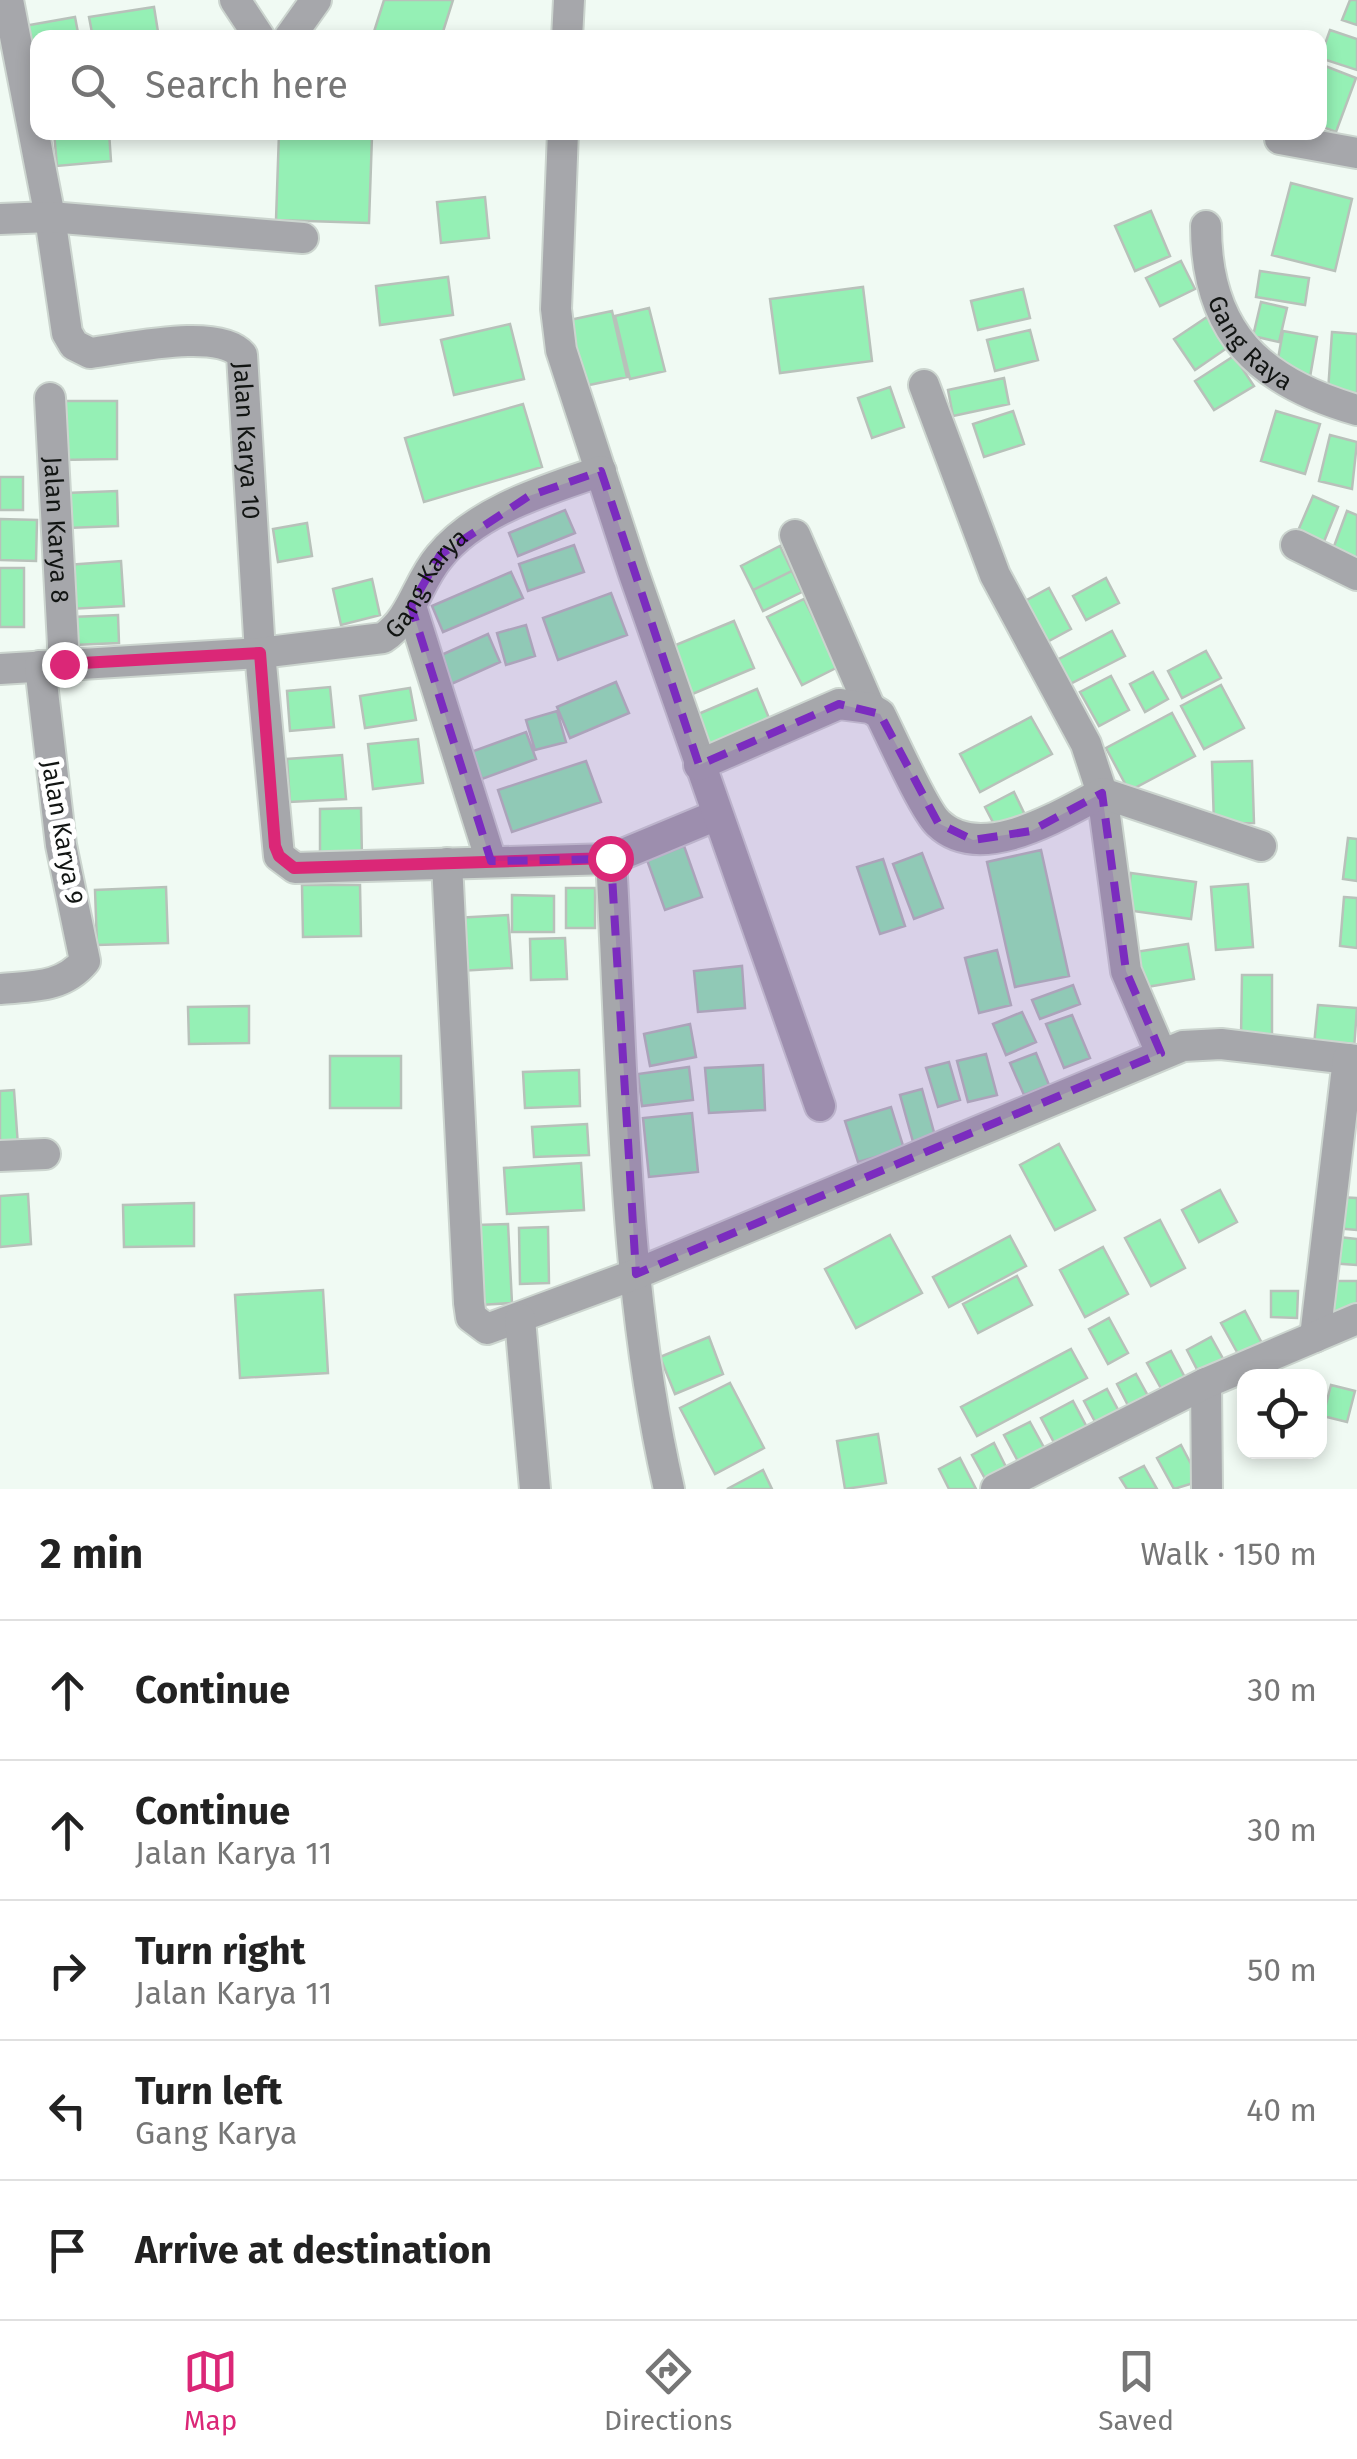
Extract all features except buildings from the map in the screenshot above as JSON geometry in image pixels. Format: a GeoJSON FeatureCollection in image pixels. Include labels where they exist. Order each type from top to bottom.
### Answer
{"type":"FeatureCollection","features":[{"type":"Feature","properties":{"kind":"street"},"geometry":{"type":"LineString","coordinates":[[8,0],[30,114]]}},
{"type":"Feature","properties":{"kind":"street"},"geometry":{"type":"LineString","coordinates":[[235,0],[255,30]]}},
{"type":"Feature","properties":{"kind":"street"},"geometry":{"type":"LineString","coordinates":[[295,30],[316,0]]}},
{"type":"Feature","properties":{"kind":"street"},"geometry":{"type":"LineString","coordinates":[[568,30],[569,0]]}},
{"type":"Feature","properties":{"kind":"street"},"geometry":{"type":"LineString","coordinates":[[35,140],[50,218]]}},
{"type":"Feature","properties":{"kind":"street"},"geometry":{"type":"LineString","coordinates":[[563,140],[556,309],[561,350],[699,764],[820,1106]]}},
{"type":"Feature","properties":{"kind":"street"},"geometry":{"type":"LineString","coordinates":[[1285,140],[1357,154]]}},
{"type":"Feature","properties":{"kind":"street"},"geometry":{"type":"LineString","coordinates":[[0,219],[50,218],[303,238]]}},
{"type":"Feature","properties":{"kind":"street","name":"Jalan Karya 10"},"geometry":{"type":"LineString","coordinates":[[50,218],[67,333],[74,346],[90,352],[204,340],[225,342],[242,355],[260,653]]}},
{"type":"Feature","properties":{"kind":"street","name":"Gang Raya"},"geometry":{"type":"LineString","coordinates":[[1206,226],[1209,280],[1236,337],[1267,373],[1322,400],[1357,410]]}},
{"type":"Feature","properties":{"kind":"street"},"geometry":{"type":"LineString","coordinates":[[924,385],[996,575],[1086,744],[1102,792],[1126,971],[1161,1053]]}},
{"type":"Feature","properties":{"kind":"street","name":"Jalan Karya 8"},"geometry":{"type":"LineString","coordinates":[[50,398],[52,665]]}},
{"type":"Feature","properties":{"kind":"street","name":"Gang Karya"},"geometry":{"type":"LineString","coordinates":[[0,669],[260,653],[383,638],[397,629],[440,555],[462,536],[528,496],[601,471]]}},
{"type":"Feature","properties":{"kind":"street"},"geometry":{"type":"LineString","coordinates":[[795,535],[870,708]]}},
{"type":"Feature","properties":{"kind":"street"},"geometry":{"type":"LineString","coordinates":[[1296,546],[1357,575]]}},
{"type":"Feature","properties":{"kind":"street"},"geometry":{"type":"LineString","coordinates":[[411,606],[491,861]]}},
{"type":"Feature","properties":{"kind":"street"},"geometry":{"type":"LineString","coordinates":[[260,653],[279,856],[294,868],[610,858],[717,815]]}},
{"type":"Feature","properties":{"kind":"street","name":"Jalan Karya 9"},"geometry":{"type":"LineString","coordinates":[[0,990],[56,983],[74,975],[85,961],[60,845],[52,665]]}},
{"type":"Feature","properties":{"kind":"street"},"geometry":{"type":"LineString","coordinates":[[699,764],[838,704],[870,708],[880,714],[938,823],[973,840],[1031,830],[1102,792],[1261,846]]}},
{"type":"Feature","properties":{"kind":"street"},"geometry":{"type":"LineString","coordinates":[[610,858],[636,1274],[654,1422],[669,1489]]}},
{"type":"Feature","properties":{"kind":"street"},"geometry":{"type":"LineString","coordinates":[[446,863],[468,1304],[471,1317],[487,1329],[636,1274],[1161,1053],[1183,1046],[1221,1044],[1353,1059],[1315,1337]]}},
{"type":"Feature","properties":{"kind":"street"},"geometry":{"type":"LineString","coordinates":[[0,1156],[44,1154]]}},
{"type":"Feature","properties":{"kind":"street"},"geometry":{"type":"LineString","coordinates":[[996,1489],[1206,1383],[1357,1318]]}},
{"type":"Feature","properties":{"kind":"street"},"geometry":{"type":"LineString","coordinates":[[520,1320],[535,1489]]}},
{"type":"Feature","properties":{"kind":"street"},"geometry":{"type":"LineString","coordinates":[[1206,1383],[1207,1489]]}},
{"type":"Feature","properties":{"kind":"highlighted area"},"geometry":{"type":"Polygon","coordinates":[[[601,471],[699,765],[839,704],[880,714],[938,823],[973,840],[1031,831],[1102,793],[1126,971],[1161,1053],[636,1274],[611,859],[491,861],[411,606],[440,555],[529,496],[601,471]]]}},
{"type":"Feature","properties":{"kind":"route"},"geometry":{"type":"LineString","coordinates":[[64,664],[260,653],[275,846],[279,856],[294,868],[610,858]]}}]}
